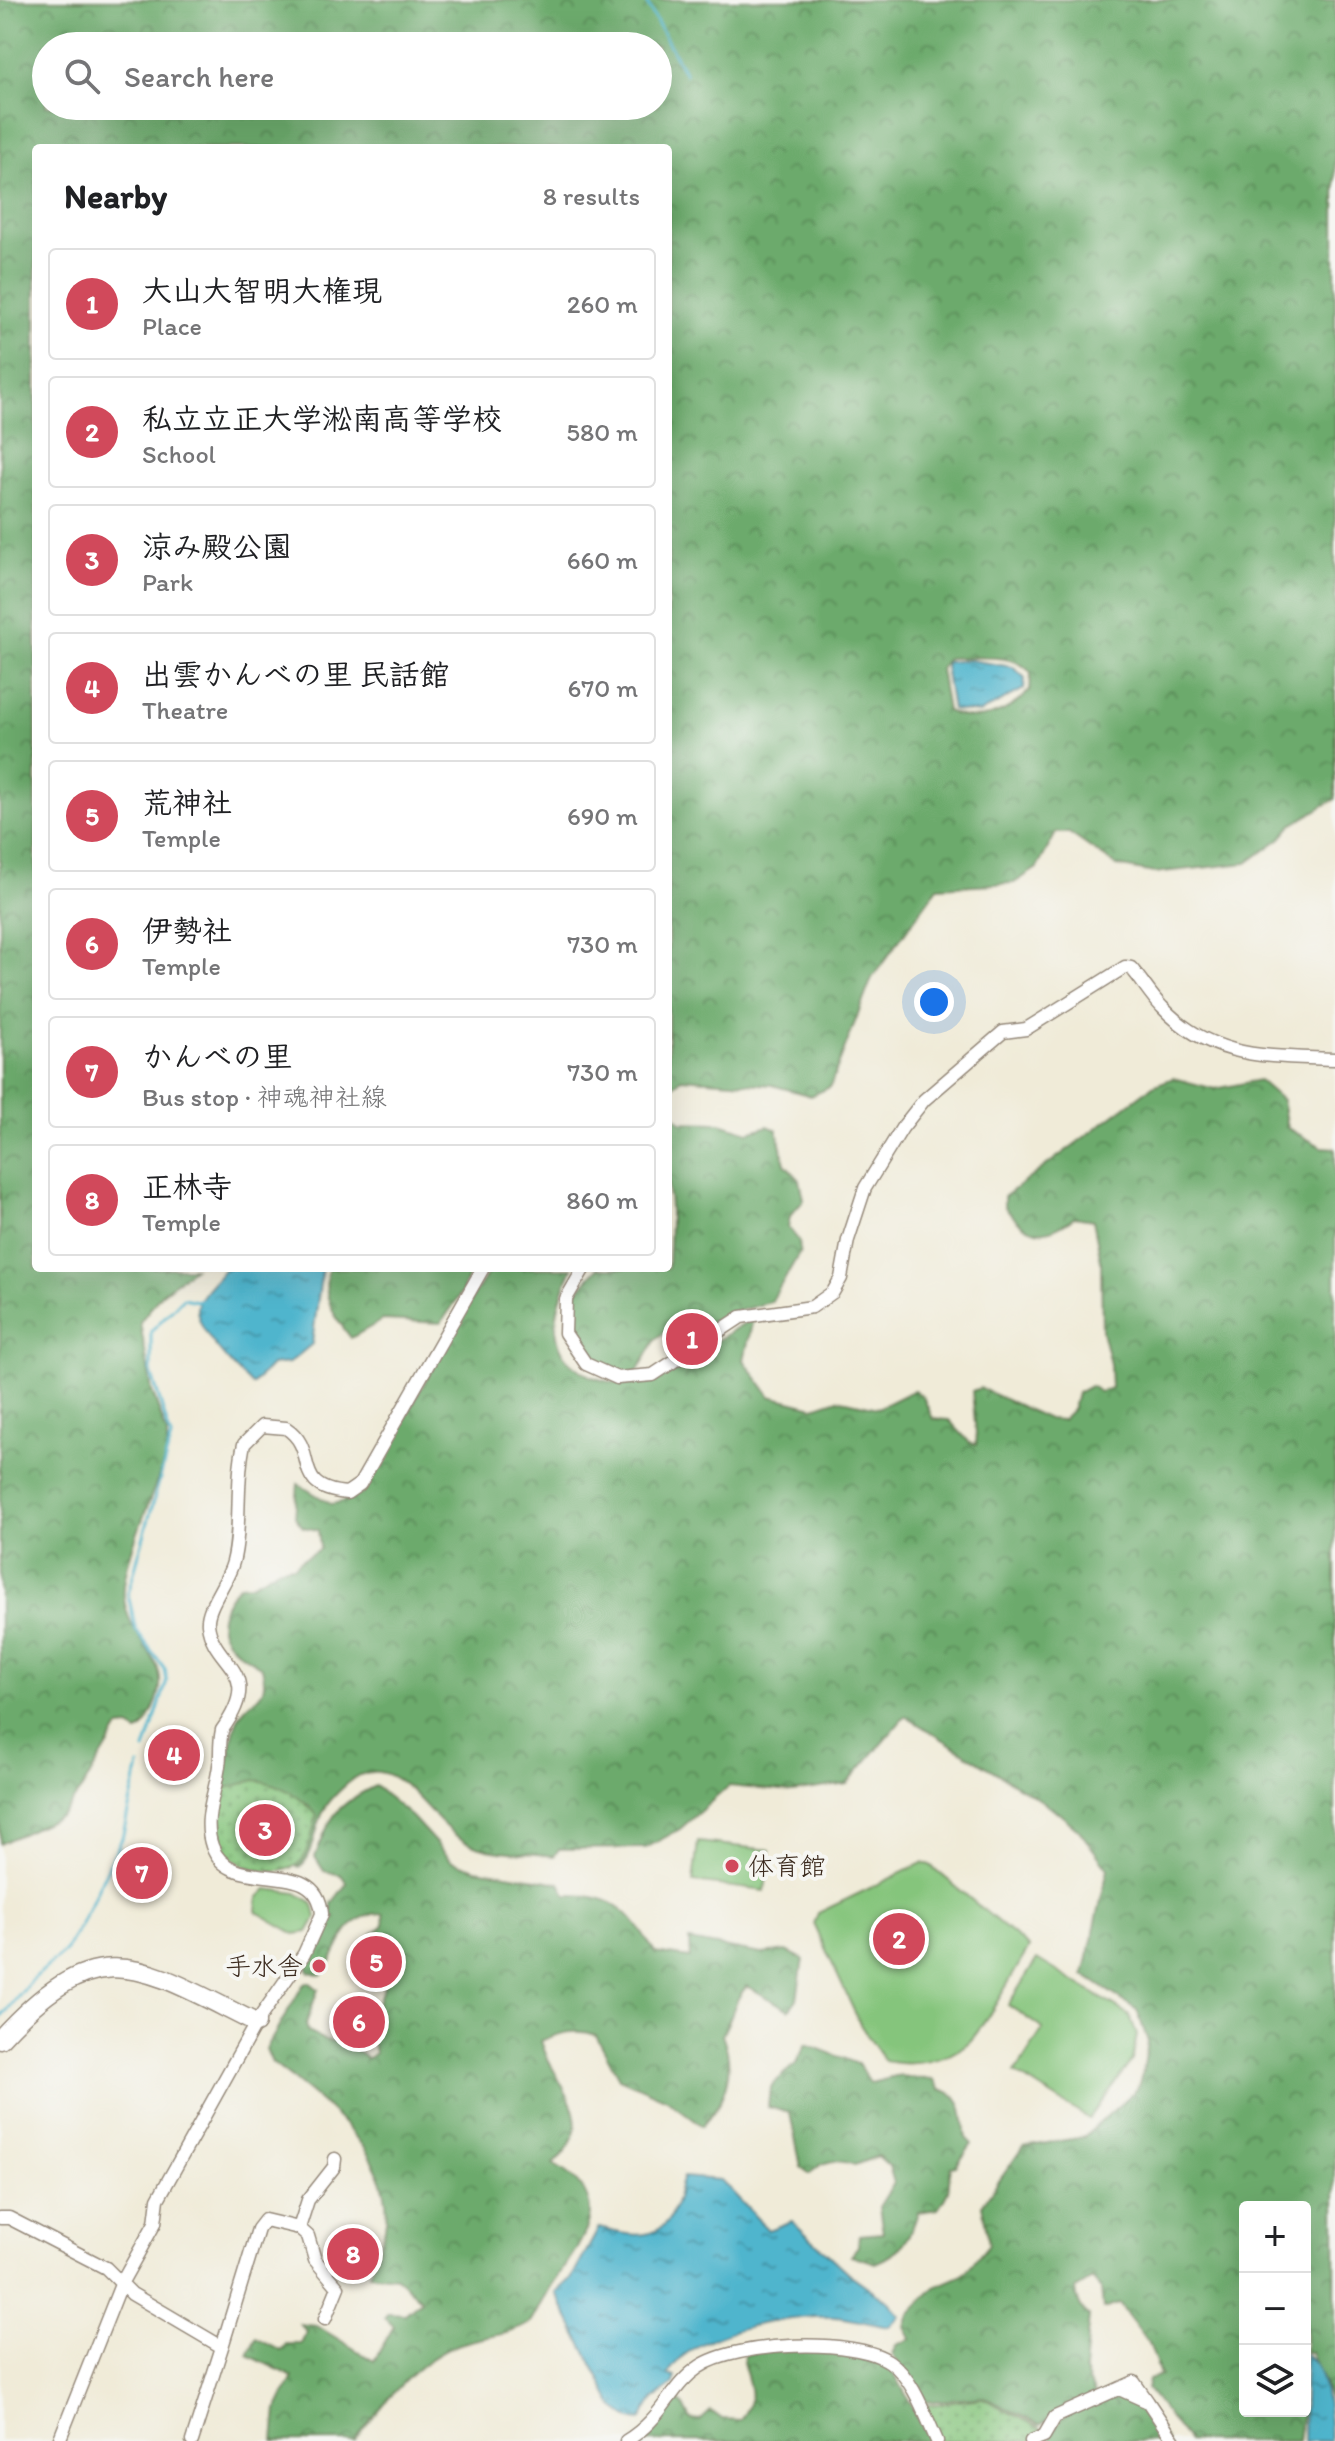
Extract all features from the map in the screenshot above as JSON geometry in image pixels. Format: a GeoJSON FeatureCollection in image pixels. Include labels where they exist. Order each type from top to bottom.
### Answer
{"type":"FeatureCollection","features":[{"type":"Feature","properties":{"kind":"main road"},"geometry":{"type":"LineString","coordinates":[[0,2039],[41,1997],[61,1983],[93,1969],[109,1967],[127,1968],[165,1979],[256,2023]]}},
{"type":"Feature","properties":{"kind":"street"},"geometry":{"type":"LineString","coordinates":[[582,1272],[566,1299],[565,1333],[586,1364],[617,1378],[653,1375],[741,1317],[812,1307],[833,1292],[841,1278],[848,1240],[865,1188],[902,1128],[924,1100],[1003,1032],[1026,1029],[1125,967],[1136,973],[1162,1007],[1183,1027],[1211,1044],[1254,1055],[1335,1059]]}},
{"type":"Feature","properties":{"kind":"street"},"geometry":{"type":"LineString","coordinates":[[59,2441],[122,2282],[155,2223],[158,2199],[256,2023],[304,1954],[322,1914],[319,1900],[305,1884],[286,1877],[250,1875],[228,1868],[218,1860],[209,1833],[222,1730],[231,1717],[239,1685],[238,1674],[214,1643],[208,1622],[209,1610],[228,1582],[235,1557],[244,1444],[262,1426],[286,1428],[300,1442],[306,1471],[319,1487],[347,1493],[360,1484],[481,1272]]}},
{"type":"Feature","properties":{"kind":"street"},"geometry":{"type":"LineString","coordinates":[[299,2228],[308,2200],[334,2167],[335,2159]]}},
{"type":"Feature","properties":{"kind":"street"},"geometry":{"type":"LineString","coordinates":[[0,2218],[9,2218],[106,2268],[132,2294],[222,2347]]}},
{"type":"Feature","properties":{"kind":"street"},"geometry":{"type":"LineString","coordinates":[[192,2441],[265,2220],[299,2228],[308,2236],[315,2260],[338,2287],[325,2319]]}},
{"type":"Feature","properties":{"kind":"street"},"geometry":{"type":"LineString","coordinates":[[626,2441],[651,2424],[697,2368],[727,2355],[779,2346],[838,2347],[882,2357],[894,2364],[937,2441]]}},
{"type":"Feature","properties":{"kind":"street"},"geometry":{"type":"LineString","coordinates":[[1031,2441],[1044,2436],[1055,2417],[1119,2389],[1148,2402],[1174,2441]]}},
{"type":"Feature","properties":{"kind":"green space"},"geometry":{"type":"Polygon","coordinates":[[[0,0],[1335,0],[1335,799],[1292,825],[1281,838],[1247,863],[1154,873],[1117,866],[1069,833],[1056,833],[1037,868],[1014,883],[938,887],[872,978],[830,1087],[811,1096],[772,1085],[681,1078],[672,1088],[672,144],[32,144],[32,1272],[189,1272],[161,1294],[140,1322],[152,1391],[167,1434],[167,1452],[133,1546],[124,1583],[124,1598],[134,1629],[156,1664],[160,1691],[146,1725],[138,1732],[129,1727],[119,1728],[82,1789],[62,1815],[0,1844],[0,0]],[[948,658],[940,669],[947,711],[970,717],[992,715],[1012,706],[1030,690],[1031,674],[1024,667],[993,658],[948,658]]]}},
{"type":"Feature","properties":{"kind":"green space"},"geometry":{"type":"Polygon","coordinates":[[[1173,1078],[1215,1089],[1259,1080],[1282,1100],[1287,1128],[1322,1147],[1335,1148],[1335,2441],[1332,2404],[1311,2352],[1311,2201],[1239,2201],[1239,2417],[1301,2417],[1298,2441],[1188,2441],[1147,2389],[1149,2379],[1160,2375],[1149,2343],[1119,2304],[1103,2309],[1101,2289],[1092,2279],[1076,2289],[1080,2304],[1089,2316],[1084,2370],[1095,2395],[1040,2425],[984,2397],[926,2402],[892,2354],[896,2345],[911,2339],[905,2327],[909,2314],[935,2287],[963,2275],[989,2244],[982,2205],[1023,2147],[1084,2137],[1137,2089],[1148,2042],[1137,2010],[1084,1975],[1108,1869],[1078,1829],[1050,1806],[905,1716],[847,1784],[792,1792],[729,1786],[680,1829],[646,1848],[559,1849],[554,1856],[480,1847],[454,1834],[411,1791],[381,1772],[365,1773],[347,1784],[327,1805],[311,1850],[299,1867],[221,1842],[218,1831],[219,1799],[235,1728],[243,1711],[264,1687],[262,1667],[237,1650],[222,1632],[222,1611],[239,1585],[251,1584],[280,1568],[294,1566],[320,1548],[318,1530],[303,1527],[295,1517],[298,1484],[331,1504],[342,1502],[370,1484],[456,1324],[488,1272],[570,1272],[559,1303],[558,1339],[569,1361],[594,1377],[633,1384],[652,1380],[686,1363],[753,1319],[744,1360],[770,1396],[814,1407],[838,1399],[878,1408],[914,1390],[923,1397],[933,1419],[949,1420],[970,1443],[977,1444],[972,1391],[980,1388],[1048,1419],[1062,1420],[1073,1409],[1077,1393],[1090,1386],[1100,1392],[1111,1388],[1110,1364],[1102,1331],[1101,1261],[1093,1220],[1074,1217],[1053,1229],[1036,1231],[1012,1216],[1004,1206],[1004,1197],[1153,1086],[1173,1078]]]}},
{"type":"Feature","properties":{"kind":"green space"},"geometry":{"type":"Polygon","coordinates":[[[672,1112],[681,1122],[720,1123],[749,1132],[768,1126],[777,1130],[785,1164],[800,1180],[804,1200],[790,1216],[788,1227],[799,1241],[800,1252],[771,1302],[734,1312],[710,1328],[675,1325],[656,1339],[636,1374],[605,1365],[586,1350],[576,1328],[573,1296],[594,1272],[672,1272],[672,1112]]]}},
{"type":"Feature","properties":{"kind":"green space"},"geometry":{"type":"Polygon","coordinates":[[[328,1272],[470,1272],[462,1292],[441,1323],[383,1320],[351,1338],[331,1306],[326,1288],[328,1272]]]}},
{"type":"Feature","properties":{"kind":"green space"},"geometry":{"type":"Polygon","coordinates":[[[255,1780],[289,1792],[317,1815],[307,1852],[292,1868],[268,1871],[242,1864],[223,1849],[218,1838],[217,1820],[224,1789],[255,1780]]]}},
{"type":"Feature","properties":{"kind":"green space"},"geometry":{"type":"Polygon","coordinates":[[[375,1786],[412,1817],[452,1861],[476,1869],[560,1883],[566,1895],[610,1902],[638,1926],[655,1953],[690,1958],[689,1941],[762,1954],[787,1951],[803,1959],[797,1999],[789,2010],[747,1986],[742,1991],[722,2034],[728,2059],[727,2083],[718,2105],[702,2126],[667,2099],[619,2078],[596,2035],[568,2032],[541,2041],[575,2118],[575,2133],[568,2148],[553,2164],[573,2178],[585,2192],[590,2206],[584,2236],[531,2323],[514,2331],[460,2344],[429,2361],[401,2385],[355,2441],[274,2441],[277,2410],[293,2377],[248,2355],[256,2338],[281,2351],[286,2344],[301,2344],[307,2332],[300,2324],[317,2326],[374,2361],[394,2326],[384,2318],[388,2313],[405,2314],[422,2300],[396,2277],[369,2274],[385,2227],[386,2201],[380,2177],[352,2133],[312,2094],[272,2063],[266,2049],[303,1985],[309,1982],[318,1989],[306,2024],[308,2032],[324,2040],[346,2042],[367,2059],[375,2053],[367,2029],[386,1981],[384,1970],[363,1949],[363,1942],[384,1925],[383,1913],[368,1915],[350,1927],[321,1975],[309,1972],[305,1962],[330,1927],[332,1903],[347,1883],[341,1875],[324,1871],[315,1857],[320,1843],[342,1806],[375,1786]]]}},
{"type":"Feature","properties":{"kind":"green space","name":"体育館"},"geometry":{"type":"Polygon","coordinates":[[[698,1842],[770,1850],[765,1891],[693,1882],[698,1842]]]}},
{"type":"Feature","properties":{"kind":"green space"},"geometry":{"type":"Polygon","coordinates":[[[922,1863],[930,1865],[1029,1948],[968,2043],[939,2059],[895,2063],[885,2061],[861,2026],[814,1924],[818,1913],[922,1863]]]}},
{"type":"Feature","properties":{"kind":"green space"},"geometry":{"type":"Polygon","coordinates":[[[267,1889],[296,1893],[313,1903],[316,1918],[308,1932],[295,1934],[257,1912],[258,1898],[267,1889]]]}},
{"type":"Feature","properties":{"kind":"green space"},"geometry":{"type":"Polygon","coordinates":[[[1037,1959],[1129,2015],[1137,2035],[1132,2060],[1089,2119],[1015,2073],[1043,2029],[1008,2005],[1037,1959]]]}},
{"type":"Feature","properties":{"kind":"green space"},"geometry":{"type":"Polygon","coordinates":[[[806,2044],[858,2064],[870,2083],[900,2076],[934,2080],[939,2089],[955,2096],[962,2108],[966,2138],[972,2144],[956,2166],[951,2167],[946,2196],[938,2209],[918,2212],[904,2243],[892,2255],[876,2263],[851,2255],[858,2246],[859,2235],[883,2233],[879,2207],[894,2183],[889,2166],[878,2156],[855,2165],[836,2161],[825,2163],[810,2174],[801,2167],[790,2113],[768,2107],[770,2087],[796,2064],[806,2044]]]}},
{"type":"Feature","properties":{"kind":"green space"},"geometry":{"type":"Polygon","coordinates":[[[765,2350],[837,2351],[891,2367],[931,2441],[646,2441],[678,2401],[691,2420],[700,2421],[711,2411],[722,2419],[740,2420],[750,2398],[743,2362],[745,2355],[765,2350]]]}},
{"type":"Feature","properties":{"kind":"green space"},"geometry":{"type":"Polygon","coordinates":[[[1123,2397],[1144,2410],[1167,2441],[1048,2441],[1061,2419],[1110,2398],[1123,2397]]]}},
{"type":"Feature","properties":{"kind":"green space"},"geometry":{"type":"Polygon","coordinates":[[[983,2398],[1040,2428],[1044,2435],[1030,2441],[938,2441],[921,2406],[983,2398]]]}},
{"type":"Feature","properties":{"kind":"water"},"geometry":{"type":"Polygon","coordinates":[[[969,660],[1013,667],[1025,678],[1024,689],[980,713],[952,710],[945,666],[947,662],[969,660]]]}},
{"type":"Feature","properties":{"kind":"water"},"geometry":{"type":"Polygon","coordinates":[[[222,1272],[321,1272],[312,1344],[289,1363],[271,1365],[252,1385],[216,1347],[201,1323],[198,1303],[222,1272]]]}},
{"type":"Feature","properties":{"kind":"water"},"geometry":{"type":"Polygon","coordinates":[[[683,2177],[721,2180],[768,2230],[792,2221],[848,2273],[889,2302],[900,2316],[889,2327],[840,2318],[814,2317],[767,2323],[718,2336],[680,2360],[668,2375],[676,2377],[673,2385],[653,2400],[641,2420],[631,2419],[614,2407],[556,2293],[572,2278],[599,2228],[637,2235],[663,2227],[671,2215],[683,2177]]]}},
{"type":"Feature","properties":{"kind":"water"},"geometry":{"type":"Polygon","coordinates":[[[1311,2358],[1322,2380],[1330,2441],[1303,2441],[1304,2417],[1311,2417],[1311,2358]]]}},
{"type":"Feature","properties":{"kind":"waterway"},"geometry":{"type":"LineString","coordinates":[[645,0],[662,32]]}},
{"type":"Feature","properties":{"kind":"waterway"},"geometry":{"type":"LineString","coordinates":[[672,50],[685,74]]}},
{"type":"Feature","properties":{"kind":"waterway"},"geometry":{"type":"LineString","coordinates":[[145,1750],[167,1681],[165,1669],[136,1630],[128,1594],[171,1438],[151,1372],[151,1331],[183,1298],[202,1302]]}},
{"type":"Feature","properties":{"kind":"waterway"},"geometry":{"type":"LineString","coordinates":[[0,2019],[31,1981],[66,1950],[84,1918],[122,1838],[139,1766]]}},
{"type":"Feature","properties":{"kind":"place","name":"大山大智明大権現"},"geometry":{"type":"Point","coordinates":[692,1339]}},
{"type":"Feature","properties":{"kind":"place","name":"出雲かんべの里 民話館"},"geometry":{"type":"Point","coordinates":[174,1755]}},
{"type":"Feature","properties":{"kind":"place","name":"涼み殿公園"},"geometry":{"type":"Point","coordinates":[265,1830]}},
{"type":"Feature","properties":{"kind":"place","name":"体育館"},"geometry":{"type":"Point","coordinates":[732,1866]}},
{"type":"Feature","properties":{"kind":"place","name":"かんべの里"},"geometry":{"type":"Point","coordinates":[142,1873]}},
{"type":"Feature","properties":{"kind":"place","name":"私立立正大学淞南高等学校"},"geometry":{"type":"Point","coordinates":[899,1939]}},
{"type":"Feature","properties":{"kind":"place","name":"荒神社"},"geometry":{"type":"Point","coordinates":[376,1962]}},
{"type":"Feature","properties":{"kind":"place","name":"手水舎"},"geometry":{"type":"Point","coordinates":[319,1966]}},
{"type":"Feature","properties":{"kind":"place","name":"伊勢社"},"geometry":{"type":"Point","coordinates":[359,2022]}},
{"type":"Feature","properties":{"kind":"place","name":"正林寺"},"geometry":{"type":"Point","coordinates":[353,2254]}}]}
